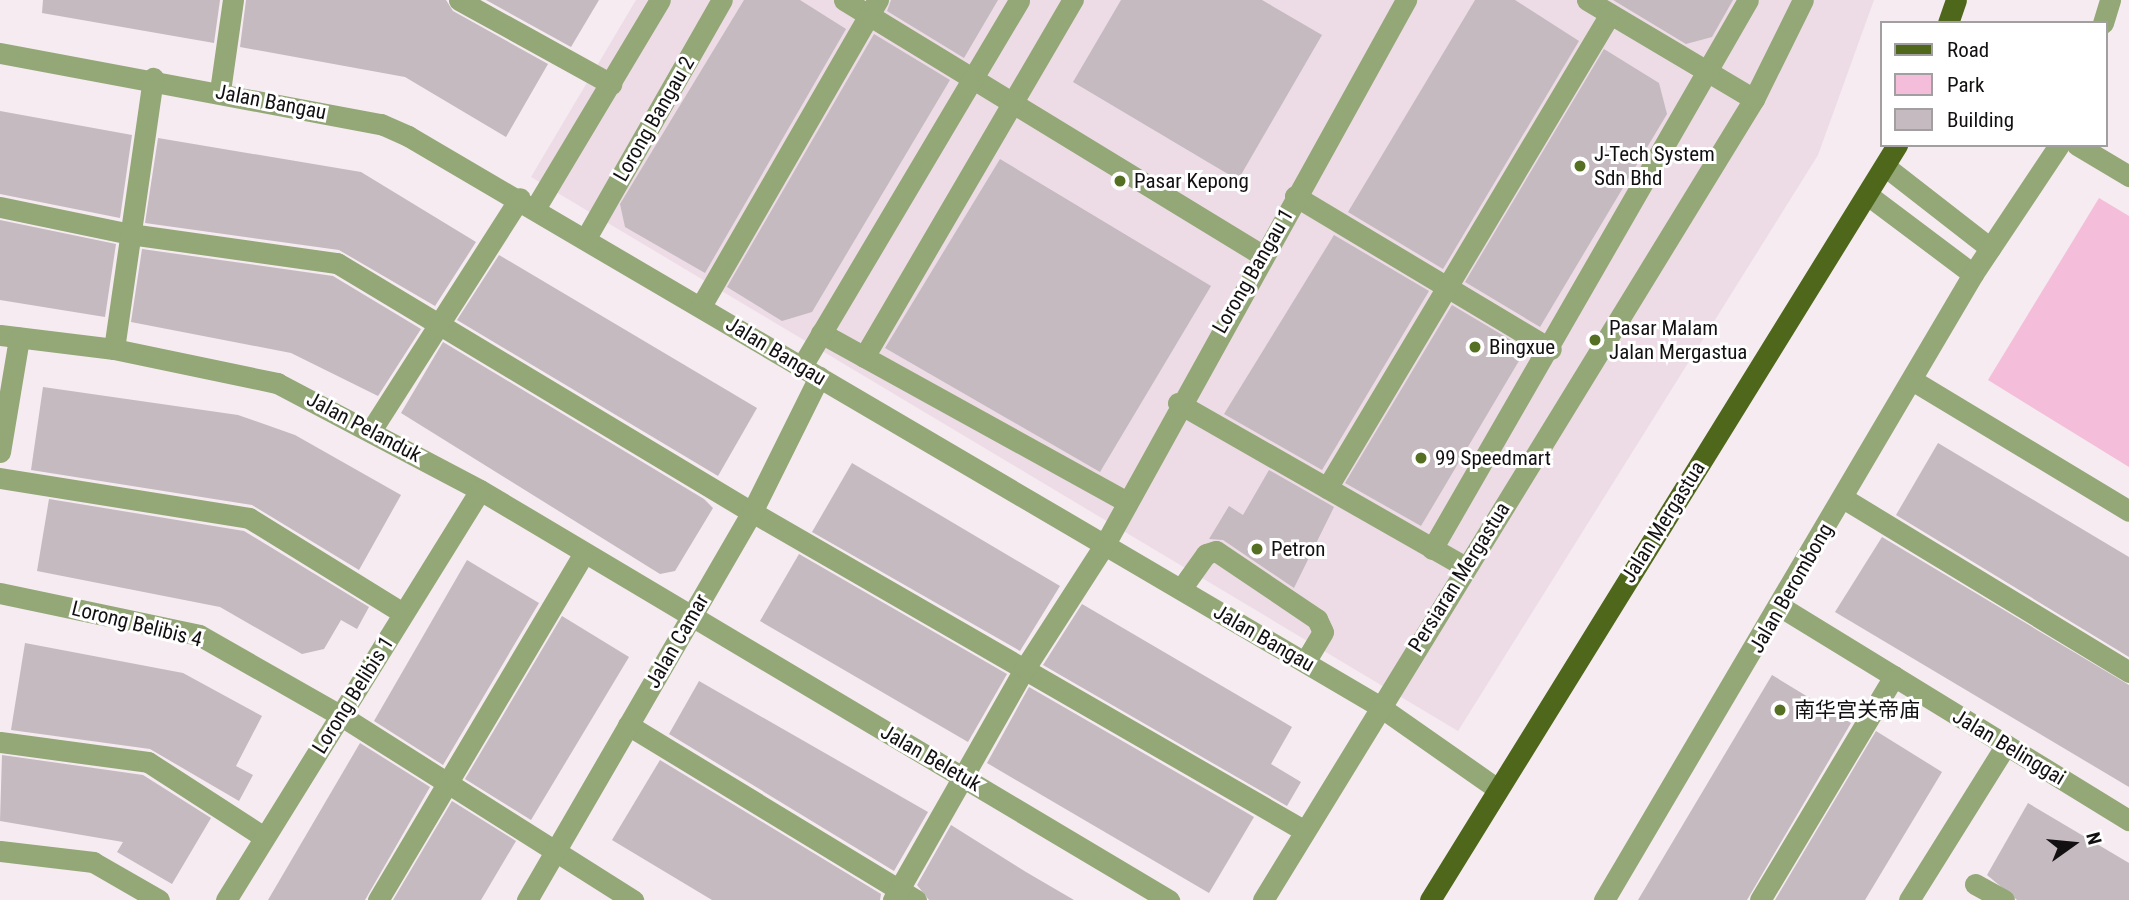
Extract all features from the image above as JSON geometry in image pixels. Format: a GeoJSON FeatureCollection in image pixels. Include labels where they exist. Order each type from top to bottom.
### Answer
{"type":"FeatureCollection","features":[{"type":"Feature","properties":{"kind":"main road"},"geometry":{"type":"LineString","coordinates":[[1949,21],[1956,0]]}},
{"type":"Feature","properties":{"kind":"main road","name":"Jalan Mergastua"},"geometry":{"type":"LineString","coordinates":[[1430,900],[1496,788],[1869,196],[1895,147]]}},
{"type":"Feature","properties":{"kind":"street"},"geometry":{"type":"LineString","coordinates":[[220,92],[233,0]]}},
{"type":"Feature","properties":{"kind":"street"},"geometry":{"type":"LineString","coordinates":[[459,0],[611,84]]}},
{"type":"Feature","properties":{"kind":"street"},"geometry":{"type":"LineString","coordinates":[[372,429],[436,321],[528,202],[611,84],[660,0]]}},
{"type":"Feature","properties":{"kind":"street","name":"Lorong Bangau 2"},"geometry":{"type":"LineString","coordinates":[[586,238],[722,0]]}},
{"type":"Feature","properties":{"kind":"street"},"geometry":{"type":"LineString","coordinates":[[844,0],[873,8],[970,79],[1262,255]]}},
{"type":"Feature","properties":{"kind":"street","name":"Jalan Camar"},"geometry":{"type":"LineString","coordinates":[[527,900],[752,512],[810,371],[821,333],[1019,0]]}},
{"type":"Feature","properties":{"kind":"street"},"geometry":{"type":"LineString","coordinates":[[864,357],[1073,0]]}},
{"type":"Feature","properties":{"kind":"street","name":"Lorong Bangau 1"},"geometry":{"type":"LineString","coordinates":[[903,897],[964,776],[1025,668],[1105,544],[1178,403],[1406,0]]}},
{"type":"Feature","properties":{"kind":"street"},"geometry":{"type":"LineString","coordinates":[[1587,0],[1754,99]]}},
{"type":"Feature","properties":{"kind":"street","name":"Persiaran Mergastua"},"geometry":{"type":"LineString","coordinates":[[1432,549],[1551,349],[1748,0]]}},
{"type":"Feature","properties":{"kind":"street","name":"Persiaran Mergastua"},"geometry":{"type":"LineString","coordinates":[[1263,900],[1379,706],[1754,99],[1804,0]]}},
{"type":"Feature","properties":{"kind":"street"},"geometry":{"type":"LineString","coordinates":[[2104,21],[2110,0]]}},
{"type":"Feature","properties":{"kind":"street"},"geometry":{"type":"LineString","coordinates":[[701,306],[873,8]]}},
{"type":"Feature","properties":{"kind":"street"},"geometry":{"type":"LineString","coordinates":[[1327,488],[1610,14]]}},
{"type":"Feature","properties":{"kind":"street","name":"Jalan Bangau"},"geometry":{"type":"LineString","coordinates":[[0,53],[153,78],[381,124],[528,202],[1379,706],[1496,788]]}},
{"type":"Feature","properties":{"kind":"street"},"geometry":{"type":"LineString","coordinates":[[114,349],[153,78]]}},
{"type":"Feature","properties":{"kind":"street","name":"Jalan Berombong"},"geometry":{"type":"LineString","coordinates":[[1604,900],[1782,607],[1973,274],[2058,147]]}},
{"type":"Feature","properties":{"kind":"street"},"geometry":{"type":"LineString","coordinates":[[2080,147],[2129,176]]}},
{"type":"Feature","properties":{"kind":"street"},"geometry":{"type":"LineString","coordinates":[[1886,167],[1990,248]]}},
{"type":"Feature","properties":{"kind":"street"},"geometry":{"type":"LineString","coordinates":[[1295,196],[1551,349]]}},
{"type":"Feature","properties":{"kind":"street"},"geometry":{"type":"LineString","coordinates":[[1869,196],[1973,274]]}},
{"type":"Feature","properties":{"kind":"street"},"geometry":{"type":"LineString","coordinates":[[0,207],[130,234],[337,263],[752,512],[1305,831]]}},
{"type":"Feature","properties":{"kind":"street"},"geometry":{"type":"LineString","coordinates":[[821,333],[1127,502]]}},
{"type":"Feature","properties":{"kind":"street"},"geometry":{"type":"LineString","coordinates":[[0,452],[9,336]]}},
{"type":"Feature","properties":{"kind":"street","name":"Jalan Pelanduk"},"geometry":{"type":"LineString","coordinates":[[9,336],[114,349],[277,383],[372,429],[480,490],[690,620]]}},
{"type":"Feature","properties":{"kind":"street"},"geometry":{"type":"LineString","coordinates":[[1912,380],[2129,511]]}},
{"type":"Feature","properties":{"kind":"street"},"geometry":{"type":"LineString","coordinates":[[1178,403],[1466,567]]}},
{"type":"Feature","properties":{"kind":"street"},"geometry":{"type":"LineString","coordinates":[[0,478],[249,517],[403,614]]}},
{"type":"Feature","properties":{"kind":"street","name":"Lorong Belibis 1"},"geometry":{"type":"LineString","coordinates":[[226,900],[480,490]]}},
{"type":"Feature","properties":{"kind":"street"},"geometry":{"type":"LineString","coordinates":[[1843,498],[2129,672]]}},
{"type":"Feature","properties":{"kind":"street"},"geometry":{"type":"LineString","coordinates":[[1181,589],[1206,554],[1216,551],[1317,619],[1323,632],[1305,662]]}},
{"type":"Feature","properties":{"kind":"street"},"geometry":{"type":"LineString","coordinates":[[378,900],[583,555]]}},
{"type":"Feature","properties":{"kind":"street","name":"Lorong Belibis 4"},"geometry":{"type":"LineString","coordinates":[[0,593],[199,635],[340,715],[553,855],[633,900]]}},
{"type":"Feature","properties":{"kind":"street","name":"Jalan Belinggai"},"geometry":{"type":"LineString","coordinates":[[1782,607],[2129,820]]}},
{"type":"Feature","properties":{"kind":"street","name":"Jalan Beletuk"},"geometry":{"type":"LineString","coordinates":[[690,620],[964,776],[1169,900]]}},
{"type":"Feature","properties":{"kind":"street"},"geometry":{"type":"LineString","coordinates":[[1760,900],[1894,676]]}},
{"type":"Feature","properties":{"kind":"street"},"geometry":{"type":"LineString","coordinates":[[628,724],[903,897]]}},
{"type":"Feature","properties":{"kind":"street"},"geometry":{"type":"LineString","coordinates":[[0,742],[148,762],[264,837]]}},
{"type":"Feature","properties":{"kind":"street"},"geometry":{"type":"LineString","coordinates":[[1909,900],[2006,745]]}},
{"type":"Feature","properties":{"kind":"street"},"geometry":{"type":"LineString","coordinates":[[0,851],[93,862],[159,900]]}},
{"type":"Feature","properties":{"kind":"street"},"geometry":{"type":"LineString","coordinates":[[1975,884],[2004,900]]}},
{"type":"Feature","properties":{"kind":"shaded area"},"geometry":{"type":"Polygon","coordinates":[[[636,0],[1874,0],[1818,155],[1458,731],[531,177],[636,0]]]}},
{"type":"Feature","properties":{"kind":"green space"},"geometry":{"type":"Polygon","coordinates":[[[2099,198],[2129,216],[2129,467],[1988,380],[2099,198]]]}},
{"type":"Feature","properties":{"kind":"building"},"geometry":{"type":"Polygon","coordinates":[[[43,0],[220,0],[214,43],[42,13],[43,0]]]}},
{"type":"Feature","properties":{"kind":"building"},"geometry":{"type":"Polygon","coordinates":[[[246,0],[446,0],[453,11],[548,64],[506,137],[405,77],[240,47],[246,0]]]}},
{"type":"Feature","properties":{"kind":"building"},"geometry":{"type":"Polygon","coordinates":[[[486,0],[599,0],[571,47],[486,0]]]}},
{"type":"Feature","properties":{"kind":"building"},"geometry":{"type":"Polygon","coordinates":[[[744,0],[800,0],[846,29],[705,273],[625,227],[620,204],[744,0]]]}},
{"type":"Feature","properties":{"kind":"building"},"geometry":{"type":"Polygon","coordinates":[[[891,0],[998,0],[964,58],[887,11],[891,0]]]}},
{"type":"Feature","properties":{"kind":"building"},"geometry":{"type":"Polygon","coordinates":[[[1121,0],[1262,0],[1322,35],[1238,180],[1073,82],[1121,0]]]}},
{"type":"Feature","properties":{"kind":"building"},"geometry":{"type":"Polygon","coordinates":[[[1475,0],[1515,0],[1579,41],[1443,269],[1348,212],[1475,0]]]}},
{"type":"Feature","properties":{"kind":"building"},"geometry":{"type":"Polygon","coordinates":[[[1613,0],[1733,0],[1712,37],[1686,44],[1613,0]]]}},
{"type":"Feature","properties":{"kind":"building"},"geometry":{"type":"Polygon","coordinates":[[[874,34],[950,80],[812,312],[782,321],[727,287],[874,34]]]}},
{"type":"Feature","properties":{"kind":"building"},"geometry":{"type":"Polygon","coordinates":[[[1604,49],[1659,83],[1667,114],[1540,327],[1465,282],[1604,49]]]}},
{"type":"Feature","properties":{"kind":"building"},"geometry":{"type":"Polygon","coordinates":[[[0,111],[132,135],[120,218],[0,194],[0,111]]]}},
{"type":"Feature","properties":{"kind":"building"},"geometry":{"type":"Polygon","coordinates":[[[158,138],[361,172],[476,242],[435,306],[339,250],[145,223],[158,138]]]}},
{"type":"Feature","properties":{"kind":"building"},"geometry":{"type":"Polygon","coordinates":[[[1000,159],[1211,286],[1100,472],[885,348],[1000,159]]]}},
{"type":"Feature","properties":{"kind":"building"},"geometry":{"type":"Polygon","coordinates":[[[0,220],[116,244],[105,317],[0,300],[0,220]]]}},
{"type":"Feature","properties":{"kind":"building"},"geometry":{"type":"Polygon","coordinates":[[[1334,235],[1429,291],[1322,470],[1224,414],[1334,235]]]}},
{"type":"Feature","properties":{"kind":"building"},"geometry":{"type":"Polygon","coordinates":[[[142,249],[333,276],[421,329],[378,396],[291,353],[131,322],[142,249]]]}},
{"type":"Feature","properties":{"kind":"building"},"geometry":{"type":"Polygon","coordinates":[[[499,255],[757,408],[718,476],[457,320],[499,255]]]}},
{"type":"Feature","properties":{"kind":"building"},"geometry":{"type":"Polygon","coordinates":[[[1452,305],[1526,349],[1421,526],[1345,483],[1452,305]]]}},
{"type":"Feature","properties":{"kind":"building"},"geometry":{"type":"Polygon","coordinates":[[[443,342],[704,499],[713,508],[675,571],[660,574],[401,413],[443,342]]]}},
{"type":"Feature","properties":{"kind":"building"},"geometry":{"type":"Polygon","coordinates":[[[43,387],[238,415],[295,435],[401,495],[359,570],[252,505],[31,470],[43,387]]]}},
{"type":"Feature","properties":{"kind":"building"},"geometry":{"type":"Polygon","coordinates":[[[1938,443],[2129,557],[2129,657],[1896,515],[1938,443]]]}},
{"type":"Feature","properties":{"kind":"building"},"geometry":{"type":"Polygon","coordinates":[[[852,463],[1060,586],[1020,651],[812,532],[852,463]]]}},
{"type":"Feature","properties":{"kind":"building"},"geometry":{"type":"Polygon","coordinates":[[[1269,470],[1334,507],[1294,588],[1223,540],[1209,539],[1229,506],[1243,515],[1269,470]]]}},
{"type":"Feature","properties":{"kind":"building"},"geometry":{"type":"Polygon","coordinates":[[[49,499],[244,531],[369,607],[357,629],[341,620],[324,649],[302,654],[220,607],[37,571],[49,499]]]}},
{"type":"Feature","properties":{"kind":"building"},"geometry":{"type":"Polygon","coordinates":[[[1882,537],[2129,685],[2129,787],[1835,612],[1882,537]]]}},
{"type":"Feature","properties":{"kind":"building"},"geometry":{"type":"Polygon","coordinates":[[[799,554],[1007,674],[968,742],[760,621],[799,554]]]}},
{"type":"Feature","properties":{"kind":"building"},"geometry":{"type":"Polygon","coordinates":[[[467,560],[539,603],[443,765],[374,721],[467,560]]]}},
{"type":"Feature","properties":{"kind":"building"},"geometry":{"type":"Polygon","coordinates":[[[1082,604],[1292,727],[1271,764],[1301,782],[1287,806],[1043,665],[1082,604]]]}},
{"type":"Feature","properties":{"kind":"building"},"geometry":{"type":"Polygon","coordinates":[[[562,616],[629,657],[531,820],[465,779],[562,616]]]}},
{"type":"Feature","properties":{"kind":"building"},"geometry":{"type":"Polygon","coordinates":[[[25,643],[183,673],[262,716],[236,766],[253,775],[239,801],[150,749],[11,730],[25,643]]]}},
{"type":"Feature","properties":{"kind":"building"},"geometry":{"type":"Polygon","coordinates":[[[1772,675],[1851,723],[1747,900],[1638,900],[1772,675]]]}},
{"type":"Feature","properties":{"kind":"building"},"geometry":{"type":"Polygon","coordinates":[[[699,681],[928,812],[894,871],[669,734],[699,681]]]}},
{"type":"Feature","properties":{"kind":"building"},"geometry":{"type":"Polygon","coordinates":[[[1029,687],[1254,817],[1209,893],[987,763],[1029,687]]]}},
{"type":"Feature","properties":{"kind":"building"},"geometry":{"type":"Polygon","coordinates":[[[1876,731],[1942,772],[1865,900],[1775,900],[1876,731]]]}},
{"type":"Feature","properties":{"kind":"building"},"geometry":{"type":"Polygon","coordinates":[[[360,743],[430,787],[365,900],[268,900],[360,743]]]}},
{"type":"Feature","properties":{"kind":"building"},"geometry":{"type":"Polygon","coordinates":[[[2,755],[143,775],[211,818],[172,884],[117,852],[123,842],[0,821],[2,755]]]}},
{"type":"Feature","properties":{"kind":"building"},"geometry":{"type":"Polygon","coordinates":[[[660,760],[881,894],[880,900],[712,900],[612,840],[660,760]]]}},
{"type":"Feature","properties":{"kind":"building"},"geometry":{"type":"Polygon","coordinates":[[[452,801],[516,841],[481,900],[393,900],[452,801]]]}},
{"type":"Feature","properties":{"kind":"building"},"geometry":{"type":"Polygon","coordinates":[[[2028,803],[2129,863],[2129,900],[2017,900],[1987,875],[2028,803]]]}},
{"type":"Feature","properties":{"kind":"building"},"geometry":{"type":"Polygon","coordinates":[[[951,825],[1074,900],[929,900],[917,885],[951,825]]]}},
{"type":"Feature","properties":{"kind":"place","name":"J-Tech System Sdn Bhd"},"geometry":{"type":"Point","coordinates":[1580,166]}},
{"type":"Feature","properties":{"kind":"place","name":"Pasar Kepong"},"geometry":{"type":"Point","coordinates":[1120,181]}},
{"type":"Feature","properties":{"kind":"place","name":"Pasar Malam Jalan Mergastua"},"geometry":{"type":"Point","coordinates":[1595,340]}},
{"type":"Feature","properties":{"kind":"place","name":"Bingxue"},"geometry":{"type":"Point","coordinates":[1475,347]}},
{"type":"Feature","properties":{"kind":"place","name":"99 Speedmart"},"geometry":{"type":"Point","coordinates":[1421,458]}},
{"type":"Feature","properties":{"kind":"place","name":"Petron"},"geometry":{"type":"Point","coordinates":[1257,549]}},
{"type":"Feature","properties":{"kind":"place","name":"南华宫关帝庙"},"geometry":{"type":"Point","coordinates":[1780,710]}}]}
